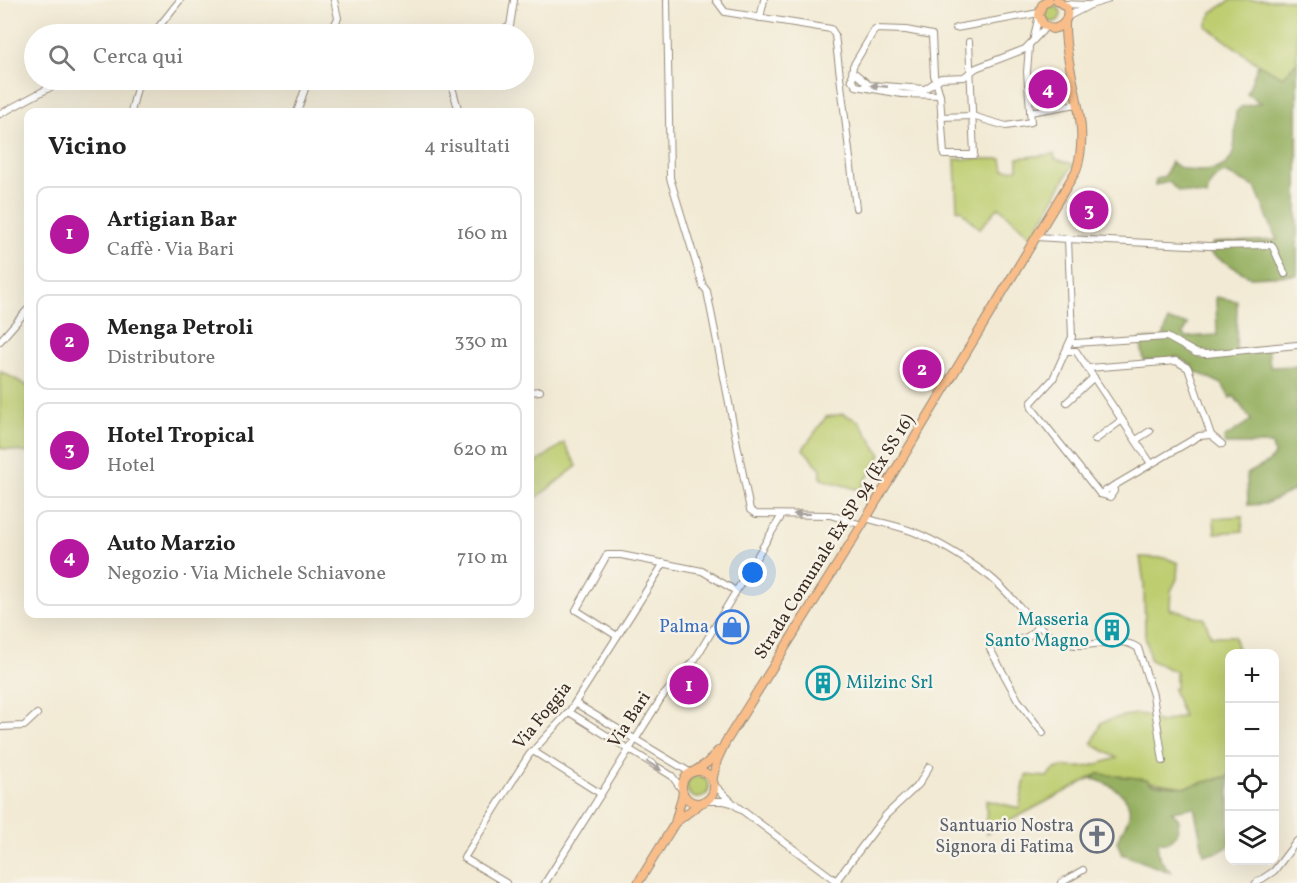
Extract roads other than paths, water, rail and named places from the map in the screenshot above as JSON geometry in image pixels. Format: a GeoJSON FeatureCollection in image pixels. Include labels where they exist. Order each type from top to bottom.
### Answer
{"type":"FeatureCollection","features":[{"type":"Feature","properties":{"kind":"main road"},"geometry":{"type":"LineString","coordinates":[[1039,14],[1046,1]]}},
{"type":"Feature","properties":{"kind":"main road","name":"Strada Comunale Ex SP 94 (Ex SS 16)"},"geometry":{"type":"LineString","coordinates":[[713,782],[717,760],[725,743],[864,522],[1080,160],[1082,146],[1077,104],[1066,53],[1066,20],[1061,2]]}},
{"type":"Feature","properties":{"kind":"main road","name":"Strada Comunale Ex SP 94 (Ex SS 16)"},"geometry":{"type":"LineString","coordinates":[[1039,14],[1066,53]]}},
{"type":"Feature","properties":{"kind":"main road"},"geometry":{"type":"LineString","coordinates":[[1049,28],[1066,20]]}},
{"type":"Feature","properties":{"kind":"main road","name":"Strada Comunale Ex SP 94 (Ex SS 16)"},"geometry":{"type":"LineString","coordinates":[[692,772],[707,763],[725,743]]}},
{"type":"Feature","properties":{"kind":"main road"},"geometry":{"type":"LineString","coordinates":[[638,883],[675,823],[684,780],[692,772],[706,774],[713,782],[711,794],[675,823]]}},
{"type":"Feature","properties":{"kind":"main road"},"geometry":{"type":"LineString","coordinates":[[683,792],[689,800],[703,802]]}},
{"type":"Feature","properties":{"kind":"street"},"geometry":{"type":"LineString","coordinates":[[161,24],[180,0]]}},
{"type":"Feature","properties":{"kind":"street"},"geometry":{"type":"LineString","coordinates":[[334,0],[338,18],[335,24]]}},
{"type":"Feature","properties":{"kind":"street"},"geometry":{"type":"LineString","coordinates":[[510,24],[514,0]]}},
{"type":"Feature","properties":{"kind":"street"},"geometry":{"type":"LineString","coordinates":[[667,0],[670,178],[703,286],[707,291],[753,513],[830,515],[912,531],[945,547],[990,577],[1044,633],[1066,644],[1082,646],[1123,642],[1138,648],[1153,695],[1163,761]]}},
{"type":"Feature","properties":{"kind":"street"},"geometry":{"type":"LineString","coordinates":[[716,0],[724,12],[831,29],[835,35],[856,208]]}},
{"type":"Feature","properties":{"kind":"street"},"geometry":{"type":"LineString","coordinates":[[760,18],[764,0]]}},
{"type":"Feature","properties":{"kind":"street"},"geometry":{"type":"LineString","coordinates":[[1066,20],[1090,5],[1107,0]]}},
{"type":"Feature","properties":{"kind":"street"},"geometry":{"type":"LineString","coordinates":[[1061,2],[1090,5]]}},
{"type":"Feature","properties":{"kind":"street"},"geometry":{"type":"LineString","coordinates":[[941,117],[972,116],[1006,126],[1031,122],[1027,72],[1039,14],[956,28]]}},
{"type":"Feature","properties":{"kind":"street"},"geometry":{"type":"LineString","coordinates":[[852,75],[861,76],[869,85],[925,88],[936,82],[970,73],[976,68],[1031,44],[1037,34],[1049,28]]}},
{"type":"Feature","properties":{"kind":"street"},"geometry":{"type":"LineString","coordinates":[[940,95],[876,91],[852,84],[854,66],[875,29],[906,30],[932,35],[936,82],[940,95],[944,155],[974,154],[969,42]]}},
{"type":"Feature","properties":{"kind":"street"},"geometry":{"type":"LineString","coordinates":[[0,114],[45,90]]}},
{"type":"Feature","properties":{"kind":"street"},"geometry":{"type":"LineString","coordinates":[[132,108],[137,90]]}},
{"type":"Feature","properties":{"kind":"street"},"geometry":{"type":"LineString","coordinates":[[298,108],[305,90]]}},
{"type":"Feature","properties":{"kind":"street"},"geometry":{"type":"LineString","coordinates":[[453,90],[458,108]]}},
{"type":"Feature","properties":{"kind":"street"},"geometry":{"type":"LineString","coordinates":[[1030,112],[1077,104]]}},
{"type":"Feature","properties":{"kind":"street"},"geometry":{"type":"LineString","coordinates":[[1036,237],[1209,246],[1272,245],[1285,274]]}},
{"type":"Feature","properties":{"kind":"street"},"geometry":{"type":"LineString","coordinates":[[1068,239],[1076,351],[1150,462]]}},
{"type":"Feature","properties":{"kind":"street"},"geometry":{"type":"LineString","coordinates":[[0,341],[24,314]]}},
{"type":"Feature","properties":{"kind":"street"},"geometry":{"type":"LineString","coordinates":[[1074,340],[1167,337],[1196,353],[1206,354],[1297,345]]}},
{"type":"Feature","properties":{"kind":"street"},"geometry":{"type":"LineString","coordinates":[[1074,340],[1053,379],[1031,403],[1032,408],[1100,494],[1150,462],[1167,457],[1199,436],[1210,435]]}},
{"type":"Feature","properties":{"kind":"street"},"geometry":{"type":"LineString","coordinates":[[1067,351],[1076,351]]}},
{"type":"Feature","properties":{"kind":"street"},"geometry":{"type":"LineString","coordinates":[[1089,368],[1176,361],[1188,368],[1210,435],[1222,444]]}},
{"type":"Feature","properties":{"kind":"street"},"geometry":{"type":"LineString","coordinates":[[1067,402],[1094,377]]}},
{"type":"Feature","properties":{"kind":"street"},"geometry":{"type":"LineString","coordinates":[[534,392],[540,391]]}},
{"type":"Feature","properties":{"kind":"street"},"geometry":{"type":"LineString","coordinates":[[1095,440],[1122,420]]}},
{"type":"Feature","properties":{"kind":"street"},"geometry":{"type":"LineString","coordinates":[[1136,440],[1150,430]]}},
{"type":"Feature","properties":{"kind":"street","name":"Via Bari"},"geometry":{"type":"LineString","coordinates":[[545,883],[662,698],[694,661],[782,515]]}},
{"type":"Feature","properties":{"kind":"street"},"geometry":{"type":"LineString","coordinates":[[617,636],[576,610],[607,555],[621,555],[702,571],[736,591]]}},
{"type":"Feature","properties":{"kind":"street","name":"Via Foggia"},"geometry":{"type":"LineString","coordinates":[[506,883],[464,858],[533,752],[569,712],[664,563]]}},
{"type":"Feature","properties":{"kind":"street"},"geometry":{"type":"LineString","coordinates":[[1037,626],[1034,634],[1028,638],[991,643],[990,649],[1017,700],[1043,733]]}},
{"type":"Feature","properties":{"kind":"street"},"geometry":{"type":"LineString","coordinates":[[575,703],[692,772]]}},
{"type":"Feature","properties":{"kind":"street"},"geometry":{"type":"LineString","coordinates":[[569,712],[672,776],[683,792]]}},
{"type":"Feature","properties":{"kind":"street"},"geometry":{"type":"LineString","coordinates":[[0,728],[24,726],[36,714]]}},
{"type":"Feature","properties":{"kind":"street"},"geometry":{"type":"LineString","coordinates":[[533,752],[601,794]]}},
{"type":"Feature","properties":{"kind":"street"},"geometry":{"type":"LineString","coordinates":[[713,782],[735,805],[837,882],[886,815],[919,784],[929,767]]}},
{"type":"Feature","properties":{"kind":"street"},"geometry":{"type":"LineString","coordinates":[[703,802],[724,801],[735,805]]}},
{"type":"Feature","properties":{"kind":"street"},"geometry":{"type":"LineString","coordinates":[[1256,883],[1274,871],[1297,842]]}},
{"type":"Feature","properties":{"kind":"street"},"geometry":{"type":"LineString","coordinates":[[1061,883],[1083,870]]}},
{"type":"Feature","properties":{"kind":"place","name":"Auto Marzio"},"geometry":{"type":"Point","coordinates":[1048,89]}},
{"type":"Feature","properties":{"kind":"place","name":"Hotel Tropical"},"geometry":{"type":"Point","coordinates":[1089,210]}},
{"type":"Feature","properties":{"kind":"place","name":"Menga Petroli"},"geometry":{"type":"Point","coordinates":[922,369]}},
{"type":"Feature","properties":{"kind":"place","name":"Palma"},"geometry":{"type":"Point","coordinates":[732,627]}},
{"type":"Feature","properties":{"kind":"place","name":"Masseria Santo Magno"},"geometry":{"type":"Point","coordinates":[1112,630]}},
{"type":"Feature","properties":{"kind":"place","name":"Milzinc Srl"},"geometry":{"type":"Point","coordinates":[823,683]}},
{"type":"Feature","properties":{"kind":"place","name":"Artigian Bar"},"geometry":{"type":"Point","coordinates":[689,685]}},
{"type":"Feature","properties":{"kind":"place","name":"Santuario Nostra Signora di Fatima"},"geometry":{"type":"Point","coordinates":[1097,836]}}]}
